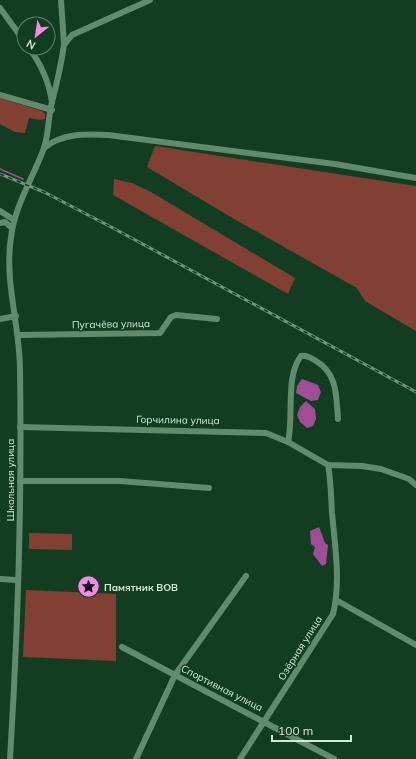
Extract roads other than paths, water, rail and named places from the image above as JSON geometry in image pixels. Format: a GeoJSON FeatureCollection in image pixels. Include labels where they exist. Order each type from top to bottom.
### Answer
{"type":"FeatureCollection","features":[{"type":"Feature","properties":{"kind":"street","name":"Школьная улица"},"geometry":{"type":"LineString","coordinates":[[10,759],[14,692],[20,481],[19,335],[10,266],[12,228],[20,203],[44,148],[64,46],[62,0]]}},
{"type":"Feature","properties":{"kind":"street"},"geometry":{"type":"LineString","coordinates":[[64,46],[72,35],[150,0]]}},
{"type":"Feature","properties":{"kind":"street"},"geometry":{"type":"LineString","coordinates":[[0,8],[16,30]]}},
{"type":"Feature","properties":{"kind":"street"},"geometry":{"type":"LineString","coordinates":[[0,95],[52,107],[47,80],[35,56]]}},
{"type":"Feature","properties":{"kind":"street"},"geometry":{"type":"LineString","coordinates":[[44,148],[59,139],[85,135],[108,135],[327,162],[416,178]]}},
{"type":"Feature","properties":{"kind":"street"},"geometry":{"type":"LineString","coordinates":[[0,211],[14,220]]}},
{"type":"Feature","properties":{"kind":"street"},"geometry":{"type":"LineString","coordinates":[[0,223],[5,222],[12,228]]}},
{"type":"Feature","properties":{"kind":"street","name":"Пугачёва улица"},"geometry":{"type":"LineString","coordinates":[[19,335],[160,333],[171,317],[176,314],[217,319]]}},
{"type":"Feature","properties":{"kind":"street"},"geometry":{"type":"LineString","coordinates":[[0,319],[16,316]]}},
{"type":"Feature","properties":{"kind":"street"},"geometry":{"type":"LineString","coordinates":[[288,442],[291,429],[293,374],[301,356],[311,358],[329,372],[335,383],[338,419]]}},
{"type":"Feature","properties":{"kind":"street","name":"Горчилина улица"},"geometry":{"type":"LineString","coordinates":[[20,427],[252,431],[266,433],[288,442],[328,464]]}},
{"type":"Feature","properties":{"kind":"street"},"geometry":{"type":"LineString","coordinates":[[328,464],[362,466],[381,469],[409,479],[416,485]]}},
{"type":"Feature","properties":{"kind":"street","name":"Озёрная улица"},"geometry":{"type":"LineString","coordinates":[[240,759],[333,614],[336,600],[337,562],[331,482],[328,464]]}},
{"type":"Feature","properties":{"kind":"street"},"geometry":{"type":"LineString","coordinates":[[20,481],[120,481],[209,488]]}},
{"type":"Feature","properties":{"kind":"street"},"geometry":{"type":"LineString","coordinates":[[136,759],[175,675],[246,576]]}},
{"type":"Feature","properties":{"kind":"street"},"geometry":{"type":"LineString","coordinates":[[0,579],[17,580]]}},
{"type":"Feature","properties":{"kind":"street"},"geometry":{"type":"LineString","coordinates":[[336,600],[416,645]]}},
{"type":"Feature","properties":{"kind":"street","name":"Спортивная улица"},"geometry":{"type":"LineString","coordinates":[[122,647],[334,759]]}},
{"type":"Feature","properties":{"kind":"waterway"},"geometry":{"type":"LineString","coordinates":[[0,169],[23,179]]}},
{"type":"Feature","properties":{"kind":"railway"},"geometry":{"type":"LineString","coordinates":[[0,174],[44,192],[113,228],[416,392]]}},
{"type":"Feature","properties":{"kind":"place","name":"Памятник ВОВ"},"geometry":{"type":"Point","coordinates":[89,587]}}]}
